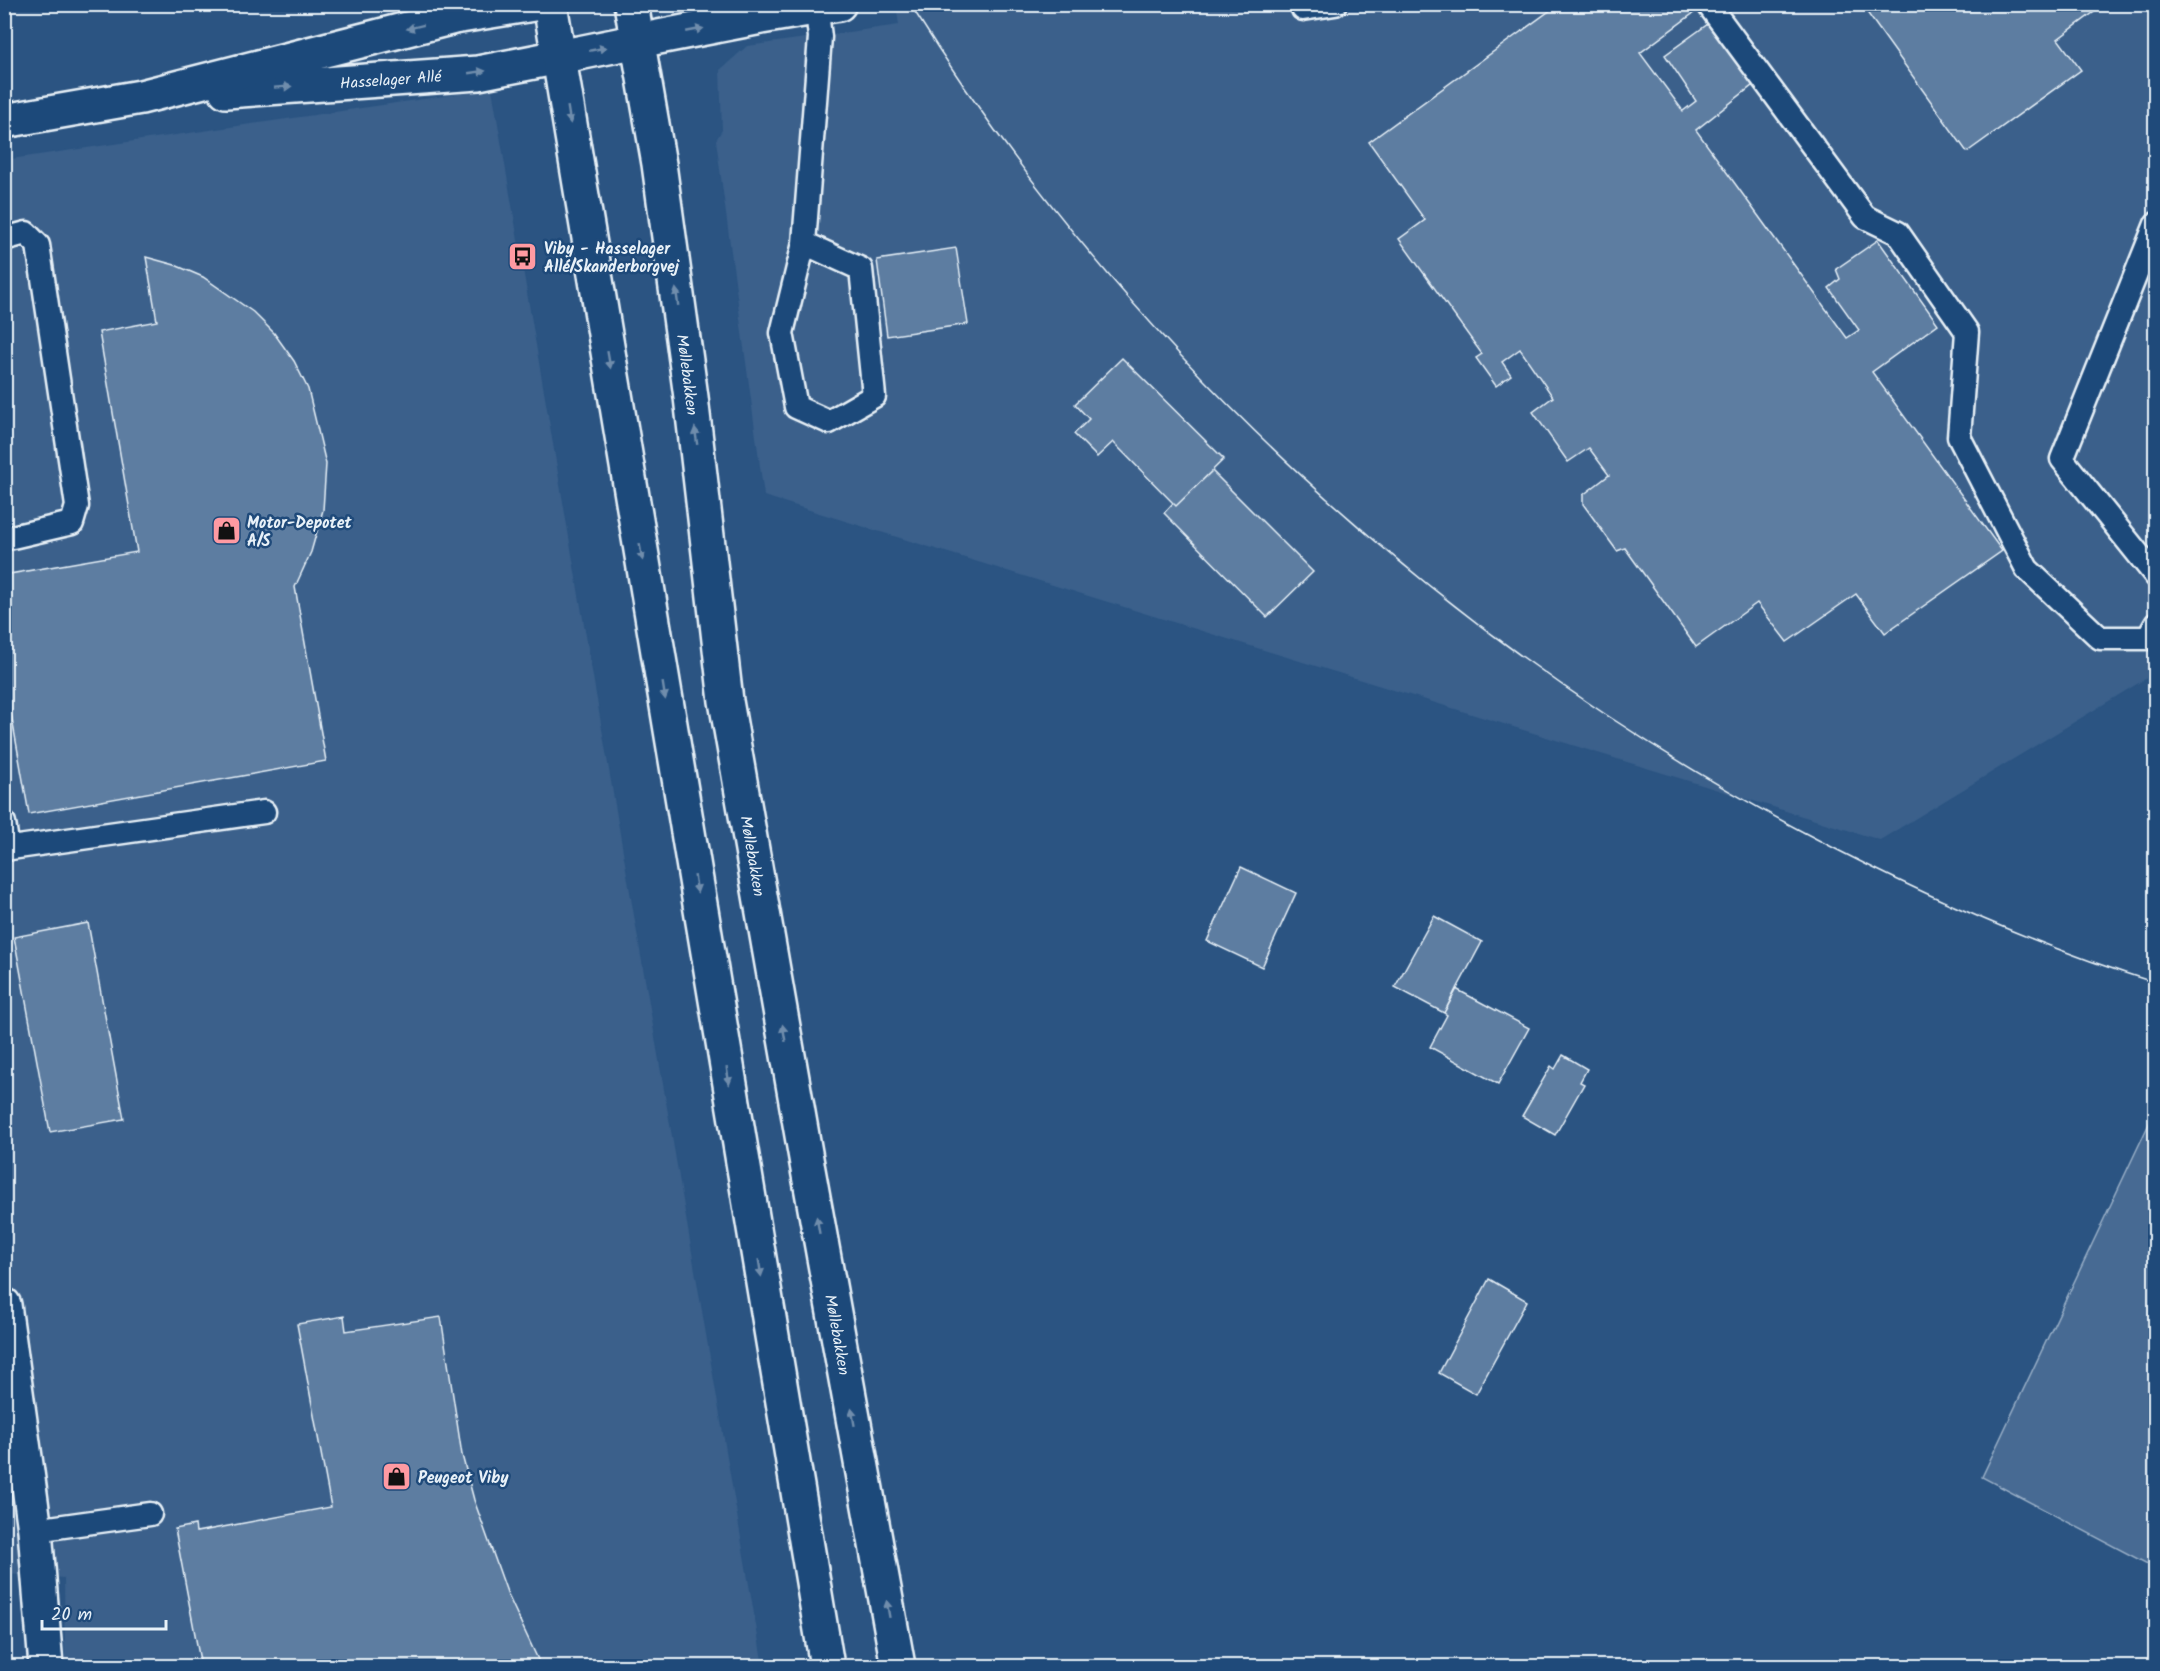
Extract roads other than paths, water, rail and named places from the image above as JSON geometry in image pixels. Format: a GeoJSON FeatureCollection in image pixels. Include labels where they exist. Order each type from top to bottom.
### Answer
{"type":"FeatureCollection","features":[{"type":"Feature","properties":{"kind":"main road","name":"Hasselager Allé"},"geometry":{"type":"LineString","coordinates":[[4,121],[141,97],[454,17],[534,4]]}},
{"type":"Feature","properties":{"kind":"main road"},"geometry":{"type":"LineString","coordinates":[[550,4],[827,1666]]}},
{"type":"Feature","properties":{"kind":"main road","name":"Møllebakken"},"geometry":{"type":"LineString","coordinates":[[631,4],[659,164],[700,464],[726,701],[898,1666]]}},
{"type":"Feature","properties":{"kind":"main road","name":"Hasselager Allé"},"geometry":{"type":"LineString","coordinates":[[141,97],[478,73],[823,6]]}},
{"type":"Feature","properties":{"kind":"main road"},"geometry":{"type":"LineString","coordinates":[[4,1305],[35,1530],[46,1666]]}},
{"type":"Feature","properties":{"kind":"lane"},"geometry":{"type":"LineString","coordinates":[[1302,4],[1303,9],[1335,4]]}},
{"type":"Feature","properties":{"kind":"lane"},"geometry":{"type":"LineString","coordinates":[[1708,4],[1865,217],[1898,233],[1967,332],[1959,437],[2027,569],[2100,638],[2148,638],[2156,624]]}},
{"type":"Feature","properties":{"kind":"lane"},"geometry":{"type":"LineString","coordinates":[[804,243],[861,269],[874,396],[829,422],[796,407],[782,333],[804,243],[823,6]]}},
{"type":"Feature","properties":{"kind":"lane"},"geometry":{"type":"LineString","coordinates":[[2156,224],[2062,459],[2156,576]]}},
{"type":"Feature","properties":{"kind":"lane"},"geometry":{"type":"LineString","coordinates":[[4,238],[26,233],[38,245],[77,506],[72,523],[4,537]]}},
{"type":"Feature","properties":{"kind":"lane"},"geometry":{"type":"LineString","coordinates":[[4,823],[6,849],[264,812]]}},
{"type":"Feature","properties":{"kind":"lane"},"geometry":{"type":"LineString","coordinates":[[35,1530],[150,1514]]}},
{"type":"Feature","properties":{"kind":"tram line"},"geometry":{"type":"LineString","coordinates":[[910,4],[996,132],[1091,254],[1194,369],[1303,477],[1420,578],[1543,672],[1672,757],[1805,833],[1934,897],[2021,935],[2156,983]]}},
{"type":"Feature","properties":{"kind":"place","name":"Viby - Hasselager Allé/Skanderborgvej"},"geometry":{"type":"Point","coordinates":[523,257]}},
{"type":"Feature","properties":{"kind":"place","name":"Motor-Depotet A/S"},"geometry":{"type":"Point","coordinates":[226,531]}},
{"type":"Feature","properties":{"kind":"place","name":"Peugeot Viby"},"geometry":{"type":"Point","coordinates":[397,1477]}}]}
